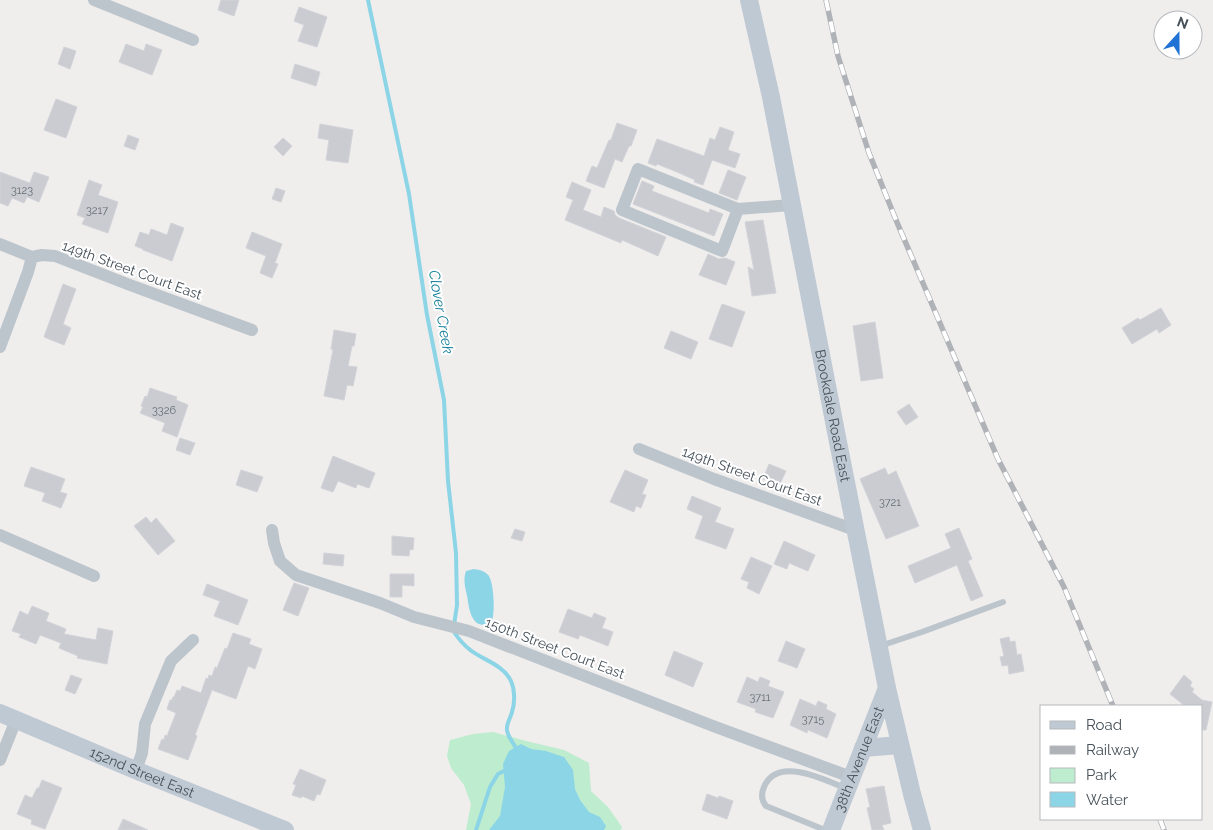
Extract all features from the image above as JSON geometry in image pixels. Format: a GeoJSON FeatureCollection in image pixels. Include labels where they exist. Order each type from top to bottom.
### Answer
{"type":"FeatureCollection","features":[{"type":"Feature","properties":{"kind":"main road","name":"Brookdale Road East"},"geometry":{"type":"LineString","coordinates":[[749,0],[769,88],[887,688],[922,830]]}},
{"type":"Feature","properties":{"kind":"main road","name":"38th Avenue East"},"geometry":{"type":"LineString","coordinates":[[830,830],[887,688]]}},
{"type":"Feature","properties":{"kind":"main road","name":"152nd Street East"},"geometry":{"type":"LineString","coordinates":[[8,716],[278,829]]}},
{"type":"Feature","properties":{"kind":"main road"},"geometry":{"type":"LineString","coordinates":[[863,748],[900,745]]}},
{"type":"Feature","properties":{"kind":"street"},"geometry":{"type":"LineString","coordinates":[[94,0],[193,40]]}},
{"type":"Feature","properties":{"kind":"street"},"geometry":{"type":"LineString","coordinates":[[738,209],[722,251],[622,210],[638,169],[738,209],[792,204]]}},
{"type":"Feature","properties":{"kind":"street","name":"149th Street Court East"},"geometry":{"type":"LineString","coordinates":[[0,244],[32,257],[42,255],[55,256],[252,330]]}},
{"type":"Feature","properties":{"kind":"street"},"geometry":{"type":"LineString","coordinates":[[0,347],[32,257]]}},
{"type":"Feature","properties":{"kind":"street","name":"149th Street Court East"},"geometry":{"type":"LineString","coordinates":[[638,449],[855,530]]}},
{"type":"Feature","properties":{"kind":"street","name":"150th Street Court East"},"geometry":{"type":"LineString","coordinates":[[272,530],[280,560],[296,576],[380,603],[414,618],[469,631],[713,726],[849,783]]}},
{"type":"Feature","properties":{"kind":"street"},"geometry":{"type":"LineString","coordinates":[[0,535],[94,576]]}},
{"type":"Feature","properties":{"kind":"street"},"geometry":{"type":"LineString","coordinates":[[136,770],[142,753],[145,724],[171,660],[193,640]]}},
{"type":"Feature","properties":{"kind":"street"},"geometry":{"type":"LineString","coordinates":[[0,760],[8,716]]}},
{"type":"Feature","properties":{"kind":"lane"},"geometry":{"type":"LineString","coordinates":[[879,647],[1003,602]]}},
{"type":"Feature","properties":{"kind":"lane"},"geometry":{"type":"LineString","coordinates":[[825,830],[766,806],[762,797],[765,784],[782,772],[799,772],[849,783]]}},
{"type":"Feature","properties":{"kind":"green space"},"geometry":{"type":"Polygon","coordinates":[[[493,732],[564,750],[589,763],[591,791],[608,807],[622,827],[621,830],[466,830],[471,804],[464,785],[451,768],[447,756],[450,740],[473,734],[493,732]]]}},
{"type":"Feature","properties":{"kind":"water"},"geometry":{"type":"Polygon","coordinates":[[[474,569],[482,571],[489,576],[494,598],[492,621],[482,625],[478,624],[472,617],[465,583],[466,571],[474,569]]]}},
{"type":"Feature","properties":{"kind":"water"},"geometry":{"type":"Polygon","coordinates":[[[521,744],[531,749],[546,751],[564,757],[573,770],[575,789],[580,800],[589,812],[600,817],[606,826],[604,830],[489,830],[500,816],[505,787],[503,764],[509,751],[521,744]]]}},
{"type":"Feature","properties":{"kind":"building"},"geometry":{"type":"Polygon","coordinates":[[[221,0],[239,0],[234,16],[218,10],[221,0]]]}},
{"type":"Feature","properties":{"kind":"building"},"geometry":{"type":"Polygon","coordinates":[[[299,7],[327,17],[317,47],[298,41],[304,25],[294,21],[299,7]]]}},
{"type":"Feature","properties":{"kind":"building"},"geometry":{"type":"Polygon","coordinates":[[[126,44],[144,51],[146,44],[162,50],[152,75],[119,62],[126,44]]]}},
{"type":"Feature","properties":{"kind":"building"},"geometry":{"type":"Polygon","coordinates":[[[64,47],[76,51],[70,69],[58,64],[64,47]]]}},
{"type":"Feature","properties":{"kind":"building"},"geometry":{"type":"Polygon","coordinates":[[[295,64],[320,72],[316,86],[291,78],[295,64]]]}},
{"type":"Feature","properties":{"kind":"building"},"geometry":{"type":"Polygon","coordinates":[[[56,99],[77,107],[66,138],[44,130],[56,99]]]}},
{"type":"Feature","properties":{"kind":"building"},"geometry":{"type":"Polygon","coordinates":[[[617,123],[637,130],[622,162],[615,159],[604,188],[586,181],[592,166],[597,168],[617,123]]]}},
{"type":"Feature","properties":{"kind":"building"},"geometry":{"type":"Polygon","coordinates":[[[320,124],[353,130],[348,163],[326,160],[329,140],[318,138],[320,124]]]}},
{"type":"Feature","properties":{"kind":"building"},"geometry":{"type":"Polygon","coordinates":[[[720,127],[734,132],[728,150],[740,154],[735,168],[712,160],[703,185],[657,164],[656,166],[648,163],[657,139],[704,156],[710,138],[715,140],[720,127]]]}},
{"type":"Feature","properties":{"kind":"building"},"geometry":{"type":"Polygon","coordinates":[[[128,135],[139,139],[135,150],[124,146],[128,135]]]}},
{"type":"Feature","properties":{"kind":"building"},"geometry":{"type":"Polygon","coordinates":[[[283,138],[292,146],[283,156],[274,147],[283,138]]]}},
{"type":"Feature","properties":{"kind":"building"},"geometry":{"type":"Polygon","coordinates":[[[728,170],[746,177],[737,200],[719,193],[728,170]]]}},
{"type":"Feature","properties":{"kind":"building"},"geometry":{"type":"Polygon","coordinates":[[[0,172],[30,183],[34,172],[49,177],[39,202],[27,197],[24,203],[12,198],[8,206],[0,203],[0,172]]]}},
{"type":"Feature","properties":{"kind":"building"},"geometry":{"type":"Polygon","coordinates":[[[89,180],[102,185],[98,195],[118,202],[108,233],[82,224],[85,218],[77,215],[89,180]]]}},
{"type":"Feature","properties":{"kind":"building"},"geometry":{"type":"Polygon","coordinates":[[[642,181],[654,186],[652,191],[709,213],[710,209],[723,214],[714,236],[633,204],[642,181]]]}},
{"type":"Feature","properties":{"kind":"building"},"geometry":{"type":"Polygon","coordinates":[[[572,182],[591,190],[583,210],[601,217],[604,207],[614,211],[615,215],[619,218],[666,237],[658,256],[622,240],[621,243],[565,220],[573,200],[566,197],[572,182]]]}},
{"type":"Feature","properties":{"kind":"building"},"geometry":{"type":"Polygon","coordinates":[[[276,188],[285,191],[281,202],[272,199],[276,188]]]}},
{"type":"Feature","properties":{"kind":"building"},"geometry":{"type":"Polygon","coordinates":[[[763,220],[776,293],[752,296],[748,267],[754,270],[745,222],[763,220]]]}},
{"type":"Feature","properties":{"kind":"building"},"geometry":{"type":"Polygon","coordinates":[[[171,223],[184,228],[172,261],[135,246],[140,232],[149,235],[151,229],[167,235],[171,223]]]}},
{"type":"Feature","properties":{"kind":"building"},"geometry":{"type":"Polygon","coordinates":[[[252,232],[282,244],[275,263],[278,264],[272,278],[260,273],[266,256],[246,248],[252,232]]]}},
{"type":"Feature","properties":{"kind":"building"},"geometry":{"type":"Polygon","coordinates":[[[708,254],[719,259],[725,258],[735,262],[726,285],[699,275],[708,254]]]}},
{"type":"Feature","properties":{"kind":"building"},"geometry":{"type":"Polygon","coordinates":[[[63,284],[76,289],[63,324],[71,328],[64,345],[44,337],[63,284]]]}},
{"type":"Feature","properties":{"kind":"building"},"geometry":{"type":"Polygon","coordinates":[[[722,304],[745,312],[732,347],[709,339],[722,304]]]}},
{"type":"Feature","properties":{"kind":"building"},"geometry":{"type":"Polygon","coordinates":[[[1161,308],[1171,325],[1159,333],[1157,329],[1132,344],[1122,328],[1138,318],[1140,320],[1161,308]]]}},
{"type":"Feature","properties":{"kind":"building"},"geometry":{"type":"Polygon","coordinates":[[[875,322],[883,378],[861,381],[853,326],[875,322]]]}},
{"type":"Feature","properties":{"kind":"building"},"geometry":{"type":"Polygon","coordinates":[[[334,330],[356,334],[348,366],[357,367],[353,386],[347,385],[344,400],[324,396],[333,350],[331,349],[334,330]]]}},
{"type":"Feature","properties":{"kind":"building"},"geometry":{"type":"Polygon","coordinates":[[[671,331],[698,342],[691,359],[664,348],[671,331]]]}},
{"type":"Feature","properties":{"kind":"building"},"geometry":{"type":"Polygon","coordinates":[[[150,388],[177,397],[176,400],[188,405],[177,437],[162,431],[165,423],[140,413],[145,396],[147,397],[150,388]]]}},
{"type":"Feature","properties":{"kind":"building"},"geometry":{"type":"Polygon","coordinates":[[[909,404],[918,417],[906,425],[897,412],[909,404]]]}},
{"type":"Feature","properties":{"kind":"building"},"geometry":{"type":"Polygon","coordinates":[[[180,438],[195,443],[190,455],[176,450],[180,438]]]}},
{"type":"Feature","properties":{"kind":"building"},"geometry":{"type":"Polygon","coordinates":[[[333,456],[375,473],[369,488],[357,484],[356,488],[338,481],[333,492],[321,488],[333,456]]]}},
{"type":"Feature","properties":{"kind":"building"},"geometry":{"type":"Polygon","coordinates":[[[769,464],[786,471],[779,486],[763,479],[769,464]]]}},
{"type":"Feature","properties":{"kind":"building"},"geometry":{"type":"Polygon","coordinates":[[[31,467],[65,479],[60,492],[67,494],[61,508],[42,501],[45,493],[24,486],[31,467]]]}},
{"type":"Feature","properties":{"kind":"building"},"geometry":{"type":"Polygon","coordinates":[[[885,468],[888,475],[896,471],[919,526],[886,539],[860,479],[885,468]]]}},
{"type":"Feature","properties":{"kind":"building"},"geometry":{"type":"Polygon","coordinates":[[[241,470],[263,477],[257,492],[236,485],[241,470]]]}},
{"type":"Feature","properties":{"kind":"building"},"geometry":{"type":"Polygon","coordinates":[[[625,470],[648,480],[642,494],[646,495],[641,508],[636,506],[634,512],[610,502],[625,470]]]}},
{"type":"Feature","properties":{"kind":"building"},"geometry":{"type":"Polygon","coordinates":[[[692,496],[721,508],[715,522],[734,529],[726,549],[695,538],[703,516],[687,509],[692,496]]]}},
{"type":"Feature","properties":{"kind":"building"},"geometry":{"type":"Polygon","coordinates":[[[146,517],[151,523],[156,518],[175,541],[158,555],[134,526],[146,517]]]}},
{"type":"Feature","properties":{"kind":"building"},"geometry":{"type":"Polygon","coordinates":[[[959,528],[972,559],[968,561],[983,596],[971,601],[957,565],[915,583],[908,566],[951,548],[945,534],[959,528]]]}},
{"type":"Feature","properties":{"kind":"building"},"geometry":{"type":"Polygon","coordinates":[[[515,529],[525,532],[522,541],[511,538],[515,529]]]}},
{"type":"Feature","properties":{"kind":"building"},"geometry":{"type":"Polygon","coordinates":[[[392,536],[414,538],[413,550],[410,549],[409,556],[392,555],[392,536]]]}},
{"type":"Feature","properties":{"kind":"building"},"geometry":{"type":"Polygon","coordinates":[[[784,541],[815,555],[808,571],[789,563],[787,569],[774,564],[784,541]]]}},
{"type":"Feature","properties":{"kind":"building"},"geometry":{"type":"Polygon","coordinates":[[[324,553],[344,555],[343,566],[323,564],[324,553]]]}},
{"type":"Feature","properties":{"kind":"building"},"geometry":{"type":"Polygon","coordinates":[[[751,557],[772,566],[759,594],[747,588],[749,582],[741,579],[751,557]]]}},
{"type":"Feature","properties":{"kind":"building"},"geometry":{"type":"Polygon","coordinates":[[[390,574],[414,574],[414,586],[402,585],[402,597],[390,597],[390,574]]]}},
{"type":"Feature","properties":{"kind":"building"},"geometry":{"type":"Polygon","coordinates":[[[294,583],[309,588],[298,616],[283,610],[294,583]]]}},
{"type":"Feature","properties":{"kind":"building"},"geometry":{"type":"Polygon","coordinates":[[[207,584],[248,600],[238,625],[214,616],[220,601],[203,595],[207,584]]]}},
{"type":"Feature","properties":{"kind":"building"},"geometry":{"type":"Polygon","coordinates":[[[32,606],[49,613],[46,621],[66,629],[64,634],[96,640],[98,628],[113,631],[107,664],[77,658],[78,656],[59,648],[61,643],[40,635],[36,644],[19,637],[21,634],[12,631],[20,611],[28,615],[32,606]]]}},
{"type":"Feature","properties":{"kind":"building"},"geometry":{"type":"Polygon","coordinates":[[[568,609],[592,618],[594,613],[606,618],[602,628],[613,632],[608,646],[580,635],[578,639],[559,632],[568,609]]]}},
{"type":"Feature","properties":{"kind":"building"},"geometry":{"type":"Polygon","coordinates":[[[233,633],[251,639],[249,644],[262,649],[255,669],[248,666],[236,699],[212,690],[188,760],[158,749],[162,739],[164,740],[165,735],[167,736],[176,713],[167,709],[170,700],[172,700],[177,690],[180,691],[182,686],[201,693],[206,678],[208,679],[209,675],[212,676],[215,667],[217,668],[233,633]]]}},
{"type":"Feature","properties":{"kind":"building"},"geometry":{"type":"Polygon","coordinates":[[[1009,637],[1010,642],[1015,641],[1017,655],[1021,654],[1024,671],[1009,674],[1008,665],[1002,666],[1000,657],[1004,656],[1000,639],[1009,637]]]}},
{"type":"Feature","properties":{"kind":"building"},"geometry":{"type":"Polygon","coordinates":[[[786,641],[805,649],[797,668],[778,661],[786,641]]]}},
{"type":"Feature","properties":{"kind":"building"},"geometry":{"type":"Polygon","coordinates":[[[674,651],[703,663],[693,687],[665,675],[674,651]]]}},
{"type":"Feature","properties":{"kind":"building"},"geometry":{"type":"Polygon","coordinates":[[[71,675],[82,679],[75,694],[65,690],[71,675]]]}},
{"type":"Feature","properties":{"kind":"building"},"geometry":{"type":"Polygon","coordinates":[[[1184,675],[1192,682],[1190,686],[1194,689],[1192,692],[1202,700],[1212,702],[1206,730],[1203,730],[1203,705],[1184,705],[1170,694],[1184,675]]]}},
{"type":"Feature","properties":{"kind":"building"},"geometry":{"type":"Polygon","coordinates":[[[747,677],[758,682],[760,677],[770,681],[768,686],[784,692],[773,718],[755,712],[756,709],[737,702],[747,677]]]}},
{"type":"Feature","properties":{"kind":"building"},"geometry":{"type":"Polygon","coordinates":[[[800,699],[816,706],[818,701],[827,705],[826,709],[836,714],[827,738],[808,730],[807,733],[790,725],[800,699]]]}},
{"type":"Feature","properties":{"kind":"building"},"geometry":{"type":"Polygon","coordinates":[[[300,769],[326,780],[320,795],[317,794],[314,801],[302,796],[301,798],[292,795],[296,785],[293,784],[300,769]]]}},
{"type":"Feature","properties":{"kind":"building"},"geometry":{"type":"Polygon","coordinates":[[[42,780],[62,788],[45,829],[31,824],[32,820],[17,814],[25,795],[32,798],[42,780]]]}},
{"type":"Feature","properties":{"kind":"building"},"geometry":{"type":"Polygon","coordinates":[[[884,786],[891,823],[882,825],[884,830],[872,830],[867,808],[870,807],[866,789],[884,786]]]}},
{"type":"Feature","properties":{"kind":"building"},"geometry":{"type":"Polygon","coordinates":[[[707,794],[733,801],[727,819],[702,810],[707,794]]]}},
{"type":"Feature","properties":{"kind":"building"},"geometry":{"type":"Polygon","coordinates":[[[123,819],[148,830],[118,830],[123,819]]]}},
{"type":"Feature","properties":{"kind":"waterway","name":"Clover Creek"},"geometry":{"type":"LineString","coordinates":[[368,0],[409,194],[427,315],[444,400],[448,481],[456,553],[457,605],[454,625]]}},
{"type":"Feature","properties":{"kind":"waterway"},"geometry":{"type":"LineString","coordinates":[[454,632],[474,653],[503,670],[511,681],[514,701],[507,730],[517,750]]}},
{"type":"Feature","properties":{"kind":"waterway"},"geometry":{"type":"LineString","coordinates":[[476,830],[490,787],[498,774],[506,770]]}},
{"type":"Feature","properties":{"kind":"railway"},"geometry":{"type":"LineString","coordinates":[[826,0],[838,56],[869,153],[896,220],[998,459],[1064,587],[1113,705]]}},
{"type":"Feature","properties":{"kind":"railway"},"geometry":{"type":"LineString","coordinates":[[1160,820],[1164,830]]}}]}
